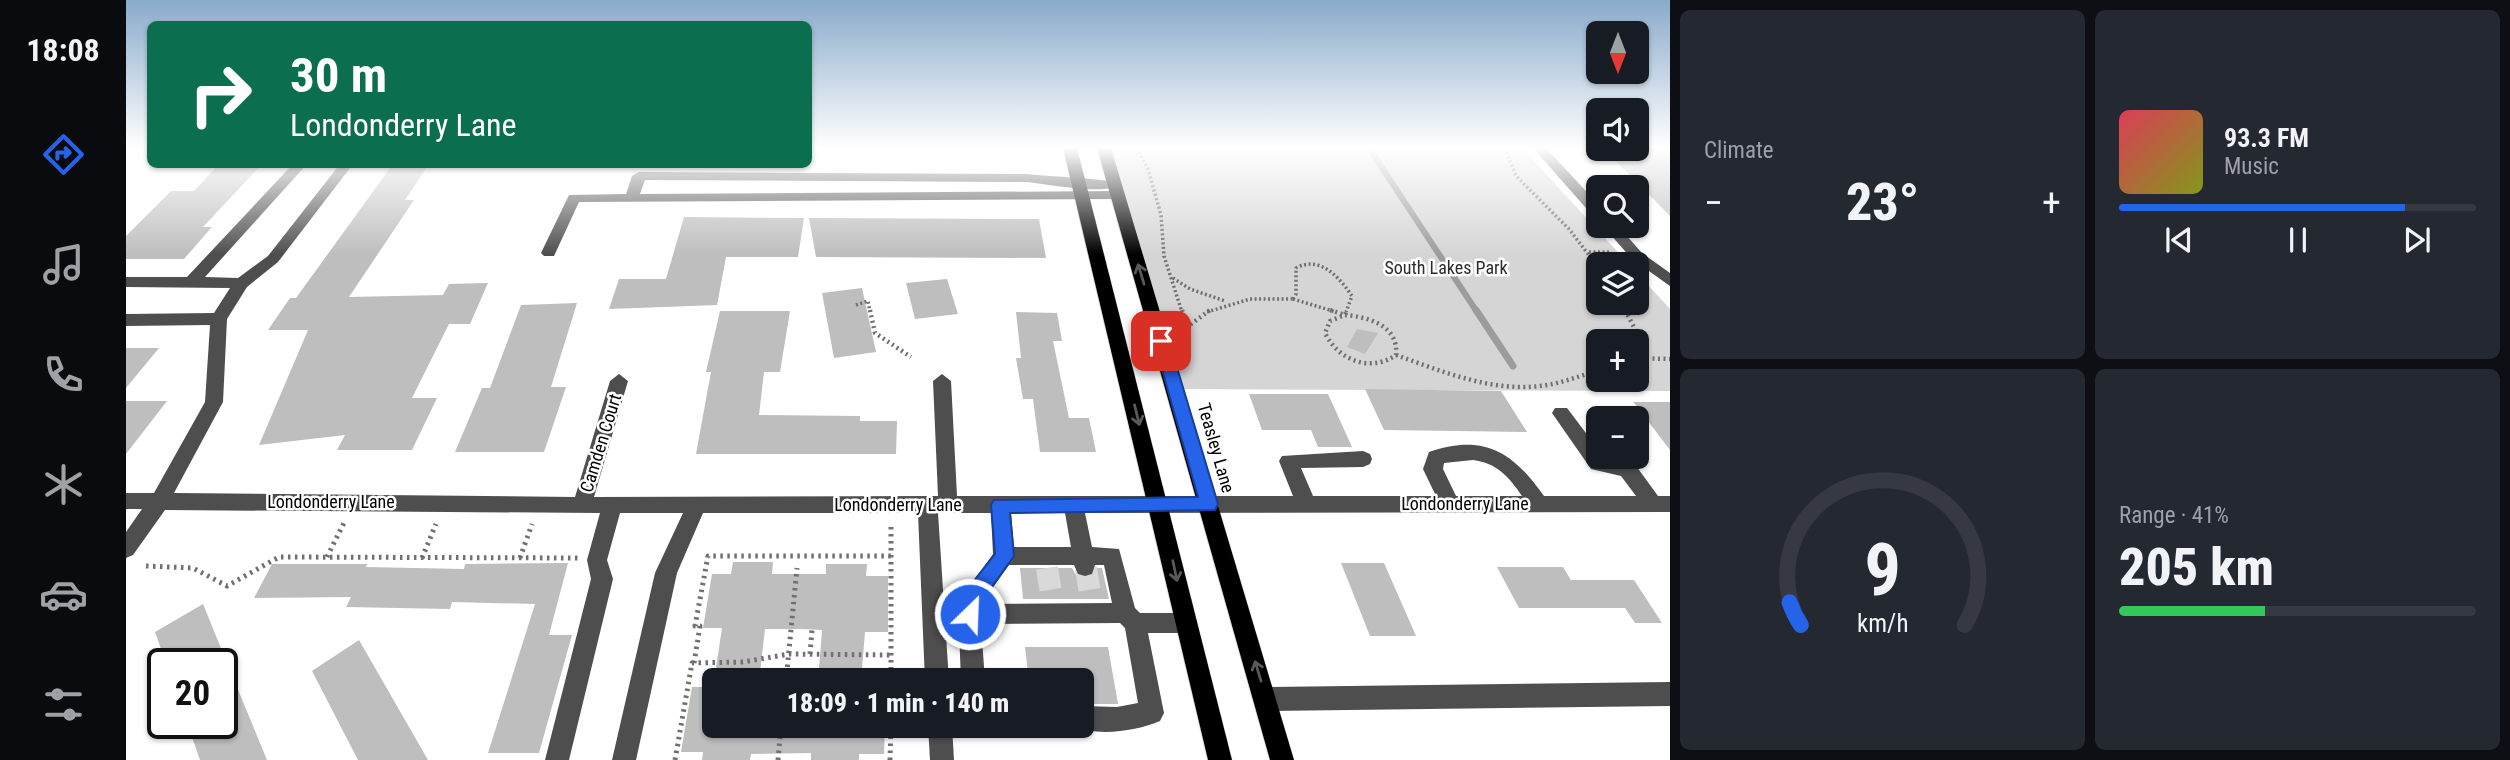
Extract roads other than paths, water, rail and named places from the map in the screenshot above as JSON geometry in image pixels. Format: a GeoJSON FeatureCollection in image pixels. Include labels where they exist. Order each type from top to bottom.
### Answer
{"type":"FeatureCollection","features":[{"type":"Feature","properties":{"kind":"main road"},"geometry":{"type":"LineString","coordinates":[[1078,183],[1220,760]]}},
{"type":"Feature","properties":{"kind":"main road","name":"Teasley Lane"},"geometry":{"type":"LineString","coordinates":[[1114,183],[1282,760]]}},
{"type":"Feature","properties":{"kind":"street"},"geometry":{"type":"LineString","coordinates":[[192,282],[283,183]]}},
{"type":"Feature","properties":{"kind":"street"},"geometry":{"type":"LineString","coordinates":[[126,548],[159,502],[215,402],[219,318],[241,283],[273,260],[332,183]]}},
{"type":"Feature","properties":{"kind":"street"},"geometry":{"type":"LineString","coordinates":[[632,198],[637,183]]}},
{"type":"Feature","properties":{"kind":"street"},"geometry":{"type":"LineString","coordinates":[[1051,183],[1080,190]]}},
{"type":"Feature","properties":{"kind":"street"},"geometry":{"type":"LineString","coordinates":[[1571,183],[1586,200]]}},
{"type":"Feature","properties":{"kind":"street"},"geometry":{"type":"LineString","coordinates":[[549,253],[574,198],[1116,189]]}},
{"type":"Feature","properties":{"kind":"street"},"geometry":{"type":"LineString","coordinates":[[1621,238],[1637,256],[1670,281]]}},
{"type":"Feature","properties":{"kind":"street"},"geometry":{"type":"LineString","coordinates":[[126,282],[241,283]]}},
{"type":"Feature","properties":{"kind":"street"},"geometry":{"type":"LineString","coordinates":[[126,320],[219,318]]}},
{"type":"Feature","properties":{"kind":"street","name":"Camden Court"},"geometry":{"type":"LineString","coordinates":[[582,505],[619,381]]}},
{"type":"Feature","properties":{"kind":"street"},"geometry":{"type":"LineString","coordinates":[[937,668],[942,381]]}},
{"type":"Feature","properties":{"kind":"street"},"geometry":{"type":"LineString","coordinates":[[1561,413],[1598,464],[1627,468],[1661,504]]}},
{"type":"Feature","properties":{"kind":"street"},"geometry":{"type":"LineString","coordinates":[[1450,504],[1433,469],[1436,457],[1449,454],[1497,455],[1514,468],[1539,504]]}},
{"type":"Feature","properties":{"kind":"street"},"geometry":{"type":"LineString","coordinates":[[1306,504],[1289,461],[1363,459]]}},
{"type":"Feature","properties":{"kind":"street","name":"Londonderry Lane"},"geometry":{"type":"LineString","coordinates":[[126,501],[582,505],[1661,504]]}},
{"type":"Feature","properties":{"kind":"street"},"geometry":{"type":"LineString","coordinates":[[624,760],[666,573],[697,504]]}},
{"type":"Feature","properties":{"kind":"street"},"geometry":{"type":"LineString","coordinates":[[557,760],[602,579],[597,560],[612,505]]}},
{"type":"Feature","properties":{"kind":"street"},"geometry":{"type":"LineString","coordinates":[[972,668],[969,603],[1004,556],[1000,505]]}},
{"type":"Feature","properties":{"kind":"street"},"geometry":{"type":"LineString","coordinates":[[1074,505],[1084,562]]}},
{"type":"Feature","properties":{"kind":"street"},"geometry":{"type":"LineString","coordinates":[[1004,556],[1046,562],[1084,562],[1112,556],[1130,618],[1152,713],[1116,719],[1094,718]]}},
{"type":"Feature","properties":{"kind":"street"},"geometry":{"type":"LineString","coordinates":[[970,614],[1053,606],[1092,606],[1130,618],[1186,622]]}},
{"type":"Feature","properties":{"kind":"street"},"geometry":{"type":"LineString","coordinates":[[1266,699],[1670,694]]}},
{"type":"Feature","properties":{"kind":"street"},"geometry":{"type":"LineString","coordinates":[[941,738],[942,760]]}},
{"type":"Feature","properties":{"kind":"waterway"},"geometry":{"type":"LineString","coordinates":[[1392,183],[1477,312]]}},
{"type":"Feature","properties":{"kind":"waterway"},"geometry":{"type":"LineString","coordinates":[[1476,310],[1513,366]]}},
{"type":"Feature","properties":{"kind":"tunnel"},"geometry":{"type":"LineString","coordinates":[[1047,568],[1052,599]]}},
{"type":"Feature","properties":{"kind":"tunnel"},"geometry":{"type":"LineString","coordinates":[[1086,568],[1091,599]]}},
{"type":"Feature","properties":{"kind":"park label","name":"South Lakes Park"},"geometry":{"type":"Point","coordinates":[1446,268]}}]}
